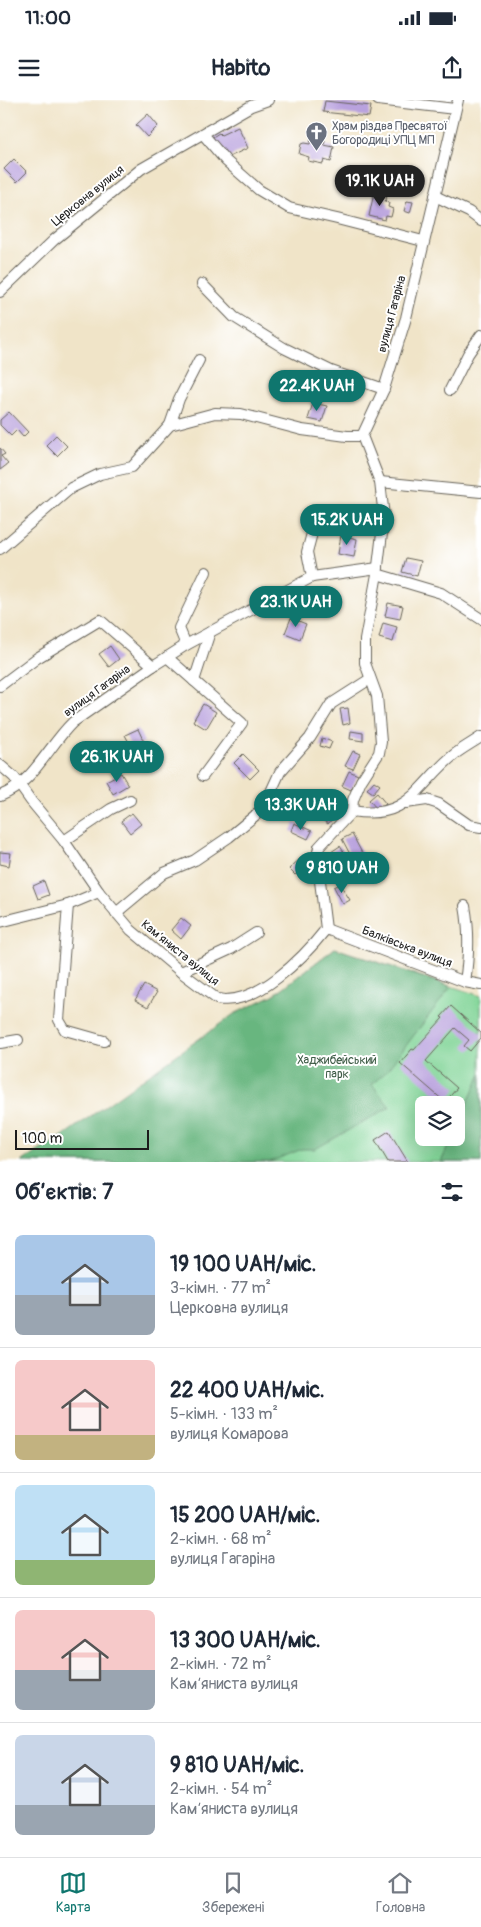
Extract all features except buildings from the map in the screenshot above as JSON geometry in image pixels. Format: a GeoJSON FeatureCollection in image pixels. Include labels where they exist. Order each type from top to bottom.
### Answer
{"type":"FeatureCollection","features":[{"type":"Feature","properties":{"kind":"street","name":"Церковна вулиця"},"geometry":{"type":"LineString","coordinates":[[0,292],[54,240],[141,169],[203,134],[249,103],[268,100]]}},
{"type":"Feature","properties":{"kind":"street"},"geometry":{"type":"LineString","coordinates":[[378,100],[457,104]]}},
{"type":"Feature","properties":{"kind":"street","name":"вулиця Гагаріна"},"geometry":{"type":"LineString","coordinates":[[362,436],[384,389],[406,318],[457,104]]}},
{"type":"Feature","properties":{"kind":"street"},"geometry":{"type":"LineString","coordinates":[[203,134],[226,161],[259,190],[289,208],[424,241]]}},
{"type":"Feature","properties":{"kind":"street"},"geometry":{"type":"LineString","coordinates":[[435,196],[469,212],[481,221]]}},
{"type":"Feature","properties":{"kind":"street"},"geometry":{"type":"LineString","coordinates":[[202,284],[234,316],[284,348],[331,371],[384,389]]}},
{"type":"Feature","properties":{"kind":"street"},"geometry":{"type":"LineString","coordinates":[[450,390],[468,354],[481,335]]}},
{"type":"Feature","properties":{"kind":"street"},"geometry":{"type":"LineString","coordinates":[[0,550],[71,488],[100,474],[132,467],[170,425],[179,399],[199,360]]}},
{"type":"Feature","properties":{"kind":"street"},"geometry":{"type":"LineString","coordinates":[[170,425],[215,413],[241,414],[302,430],[362,436],[380,482],[384,517],[378,571],[365,640],[364,663],[377,696],[381,733],[379,753],[361,781],[353,800],[352,811],[318,847],[317,857],[326,929]]}},
{"type":"Feature","properties":{"kind":"street"},"geometry":{"type":"LineString","coordinates":[[380,482],[481,492]]}},
{"type":"Feature","properties":{"kind":"street"},"geometry":{"type":"LineString","coordinates":[[312,577],[307,552],[315,522]]}},
{"type":"Feature","properties":{"kind":"street"},"geometry":{"type":"LineString","coordinates":[[378,571],[441,593],[481,619]]}},
{"type":"Feature","properties":{"kind":"street","name":"вулиця Гагаріна"},"geometry":{"type":"LineString","coordinates":[[0,796],[10,793],[34,771],[62,732],[73,722],[186,645],[312,577],[378,571]]}},
{"type":"Feature","properties":{"kind":"street"},"geometry":{"type":"LineString","coordinates":[[186,645],[179,628],[206,572]]}},
{"type":"Feature","properties":{"kind":"street","name":"вулиця Гагаріна"},"geometry":{"type":"LineString","coordinates":[[0,686],[37,658],[100,620],[153,666]]}},
{"type":"Feature","properties":{"kind":"street"},"geometry":{"type":"LineString","coordinates":[[194,681],[210,632]]}},
{"type":"Feature","properties":{"kind":"street"},"geometry":{"type":"LineString","coordinates":[[167,657],[242,723],[203,776]]}},
{"type":"Feature","properties":{"kind":"street"},"geometry":{"type":"LineString","coordinates":[[116,913],[164,873],[196,860],[229,837],[263,809],[280,772],[310,738],[332,704],[370,679]]}},
{"type":"Feature","properties":{"kind":"street"},"geometry":{"type":"LineString","coordinates":[[406,803],[454,754],[481,737]]}},
{"type":"Feature","properties":{"kind":"street"},"geometry":{"type":"LineString","coordinates":[[0,766],[20,784],[31,801],[64,841],[110,809],[130,800]]}},
{"type":"Feature","properties":{"kind":"street"},"geometry":{"type":"LineString","coordinates":[[352,811],[367,814],[393,809],[406,803],[427,800],[439,804],[469,825],[481,827]]}},
{"type":"Feature","properties":{"kind":"street","name":"Камʼяниста вулиця"},"geometry":{"type":"LineString","coordinates":[[64,841],[99,892],[131,930],[217,999],[224,1001],[237,999],[256,992],[271,982],[311,948],[326,929]]}},
{"type":"Feature","properties":{"kind":"street"},"geometry":{"type":"LineString","coordinates":[[0,922],[68,905],[99,892]]}},
{"type":"Feature","properties":{"kind":"street"},"geometry":{"type":"LineString","coordinates":[[68,905],[59,1020],[65,1030],[104,1041]]}},
{"type":"Feature","properties":{"kind":"street"},"geometry":{"type":"LineString","coordinates":[[465,906],[469,927],[469,952],[465,982]]}},
{"type":"Feature","properties":{"kind":"street","name":"Балківська вулиця"},"geometry":{"type":"LineString","coordinates":[[326,929],[465,982],[481,985]]}},
{"type":"Feature","properties":{"kind":"street"},"geometry":{"type":"LineString","coordinates":[[181,972],[231,949],[256,933]]}},
{"type":"Feature","properties":{"kind":"street"},"geometry":{"type":"LineString","coordinates":[[0,1043],[18,1040]]}},
{"type":"Feature","properties":{"kind":"green space","name":"Хаджибейський парк"},"geometry":{"type":"Polygon","coordinates":[[[335,948],[481,996],[481,1162],[37,1162],[275,994],[335,948]]]}},
{"type":"Feature","properties":{"kind":"green space","name":"Хаджибейський парк"},"geometry":{"type":"Polygon","coordinates":[[[335,948],[451,987],[385,1073],[372,1084],[390,1107],[315,1149],[302,1149],[270,1162],[21,1162],[64,1135],[234,1014],[275,994],[335,948]]]}},
{"type":"Feature","properties":{"kind":"green space"},"geometry":{"type":"Polygon","coordinates":[[[481,1074],[481,1162],[441,1162],[448,1146],[465,1146],[465,1109],[481,1074]]]}},
{"type":"Feature","properties":{"kind":"place","name":"Храм різдва Пресвятої Богородиці УПЦ МП"},"geometry":{"type":"Point","coordinates":[316,152]}}]}
